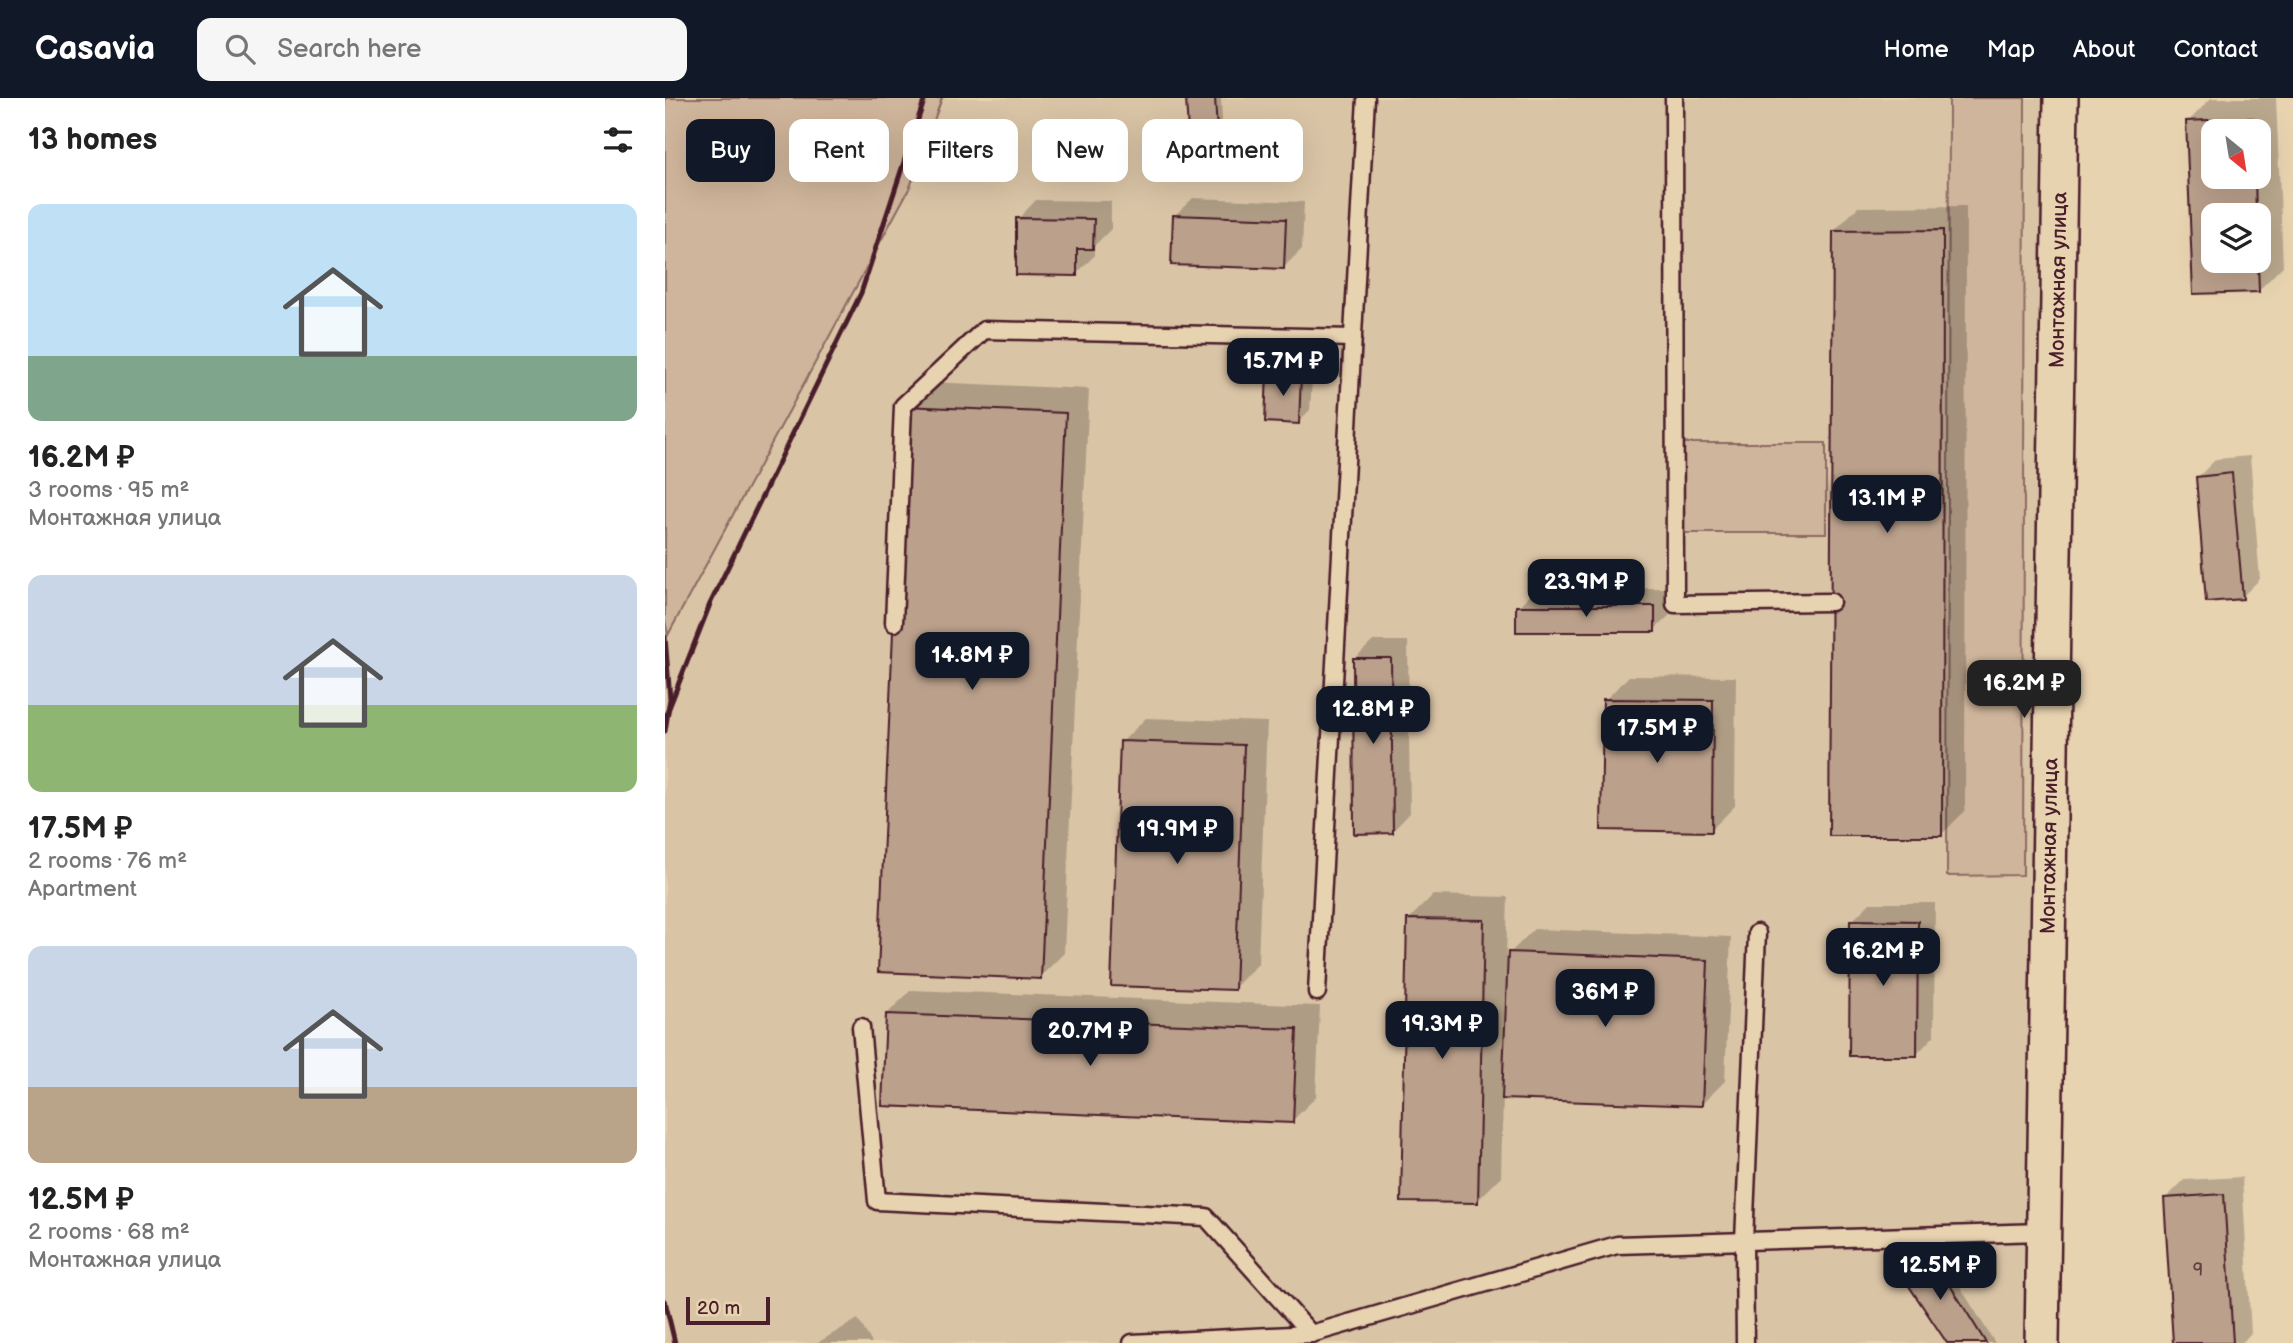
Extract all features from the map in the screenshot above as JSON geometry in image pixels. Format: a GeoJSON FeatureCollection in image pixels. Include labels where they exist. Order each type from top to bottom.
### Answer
{"type":"FeatureCollection","features":[{"type":"Feature","properties":{"kind":"street","name":"Монтажная улица"},"geometry":{"type":"LineString","coordinates":[[2042,1343],[2061,98]]}},
{"type":"Feature","properties":{"kind":"lane"},"geometry":{"type":"LineString","coordinates":[[1317,992],[1366,98]]}},
{"type":"Feature","properties":{"kind":"lane"},"geometry":{"type":"LineString","coordinates":[[1674,98],[1675,604],[1831,603]]}},
{"type":"Feature","properties":{"kind":"lane"},"geometry":{"type":"LineString","coordinates":[[894,623],[903,406],[983,330],[1353,338]]}},
{"type":"Feature","properties":{"kind":"lane"},"geometry":{"type":"LineString","coordinates":[[1745,1343],[1744,1241],[1757,933]]}},
{"type":"Feature","properties":{"kind":"lane"},"geometry":{"type":"LineString","coordinates":[[861,1027],[877,1201],[1206,1217],[1311,1334]]}},
{"type":"Feature","properties":{"kind":"lane"},"geometry":{"type":"LineString","coordinates":[[1132,1343],[1311,1334],[1617,1245],[2043,1233]]}},
{"type":"Feature","properties":{"kind":"shaded area"},"geometry":{"type":"Polygon","coordinates":[[[665,98],[2065,98],[2023,1343],[665,1343],[665,98]]]}},
{"type":"Feature","properties":{"kind":"shaded area"},"geometry":{"type":"Polygon","coordinates":[[[665,98],[942,98],[934,119],[903,119],[903,182],[912,182],[910,187],[668,635],[665,620],[665,98]]]}},
{"type":"Feature","properties":{"kind":"shaded area"},"geometry":{"type":"Polygon","coordinates":[[[1949,98],[2025,98],[2023,875],[1947,876],[1949,98]]]}},
{"type":"Feature","properties":{"kind":"shaded area"},"geometry":{"type":"Polygon","coordinates":[[[1684,443],[1826,443],[1826,533],[1684,533],[1684,443]]]}},
{"type":"Feature","properties":{"kind":"building"},"geometry":{"type":"Polygon","coordinates":[[[1186,98],[1215,98],[1216,119],[1187,119],[1186,98]]]}},
{"type":"Feature","properties":{"kind":"building"},"geometry":{"type":"Polygon","coordinates":[[[2201,120],[2201,189],[2255,189],[2256,203],[2201,203],[2201,273],[2258,273],[2259,292],[2193,294],[2186,121],[2201,120]]]}},
{"type":"Feature","properties":{"kind":"building"},"geometry":{"type":"Polygon","coordinates":[[[1173,215],[1286,219],[1284,269],[1171,265],[1173,215]]]}},
{"type":"Feature","properties":{"kind":"building"},"geometry":{"type":"Polygon","coordinates":[[[1016,218],[1094,219],[1093,249],[1077,249],[1077,276],[1016,275],[1016,218]]]}},
{"type":"Feature","properties":{"kind":"building"},"geometry":{"type":"Polygon","coordinates":[[[1943,230],[1942,836],[1829,836],[1833,231],[1943,230]]]}},
{"type":"Feature","properties":{"kind":"building"},"geometry":{"type":"Polygon","coordinates":[[[1267,373],[1301,375],[1299,424],[1265,422],[1267,373]]]}},
{"type":"Feature","properties":{"kind":"building"},"geometry":{"type":"Polygon","coordinates":[[[903,406],[1066,413],[1041,979],[878,972],[903,406]]]}},
{"type":"Feature","properties":{"kind":"building"},"geometry":{"type":"Polygon","coordinates":[[[2232,473],[2243,599],[2206,602],[2196,477],[2232,473]]]}},
{"type":"Feature","properties":{"kind":"building"},"geometry":{"type":"Polygon","coordinates":[[[1516,606],[1655,606],[1655,632],[1516,632],[1516,606]]]}},
{"type":"Feature","properties":{"kind":"building"},"geometry":{"type":"Polygon","coordinates":[[[1353,658],[1391,658],[1393,833],[1354,834],[1353,658]]]}},
{"type":"Feature","properties":{"kind":"building"},"geometry":{"type":"Polygon","coordinates":[[[1603,699],[1713,700],[1712,832],[1601,830],[1603,699]]]}},
{"type":"Feature","properties":{"kind":"building"},"geometry":{"type":"Polygon","coordinates":[[[1120,741],[1244,745],[1235,990],[1111,986],[1120,741]]]}},
{"type":"Feature","properties":{"kind":"building"},"geometry":{"type":"Polygon","coordinates":[[[1407,919],[1484,920],[1478,1203],[1401,1202],[1407,919]]]}},
{"type":"Feature","properties":{"kind":"building"},"geometry":{"type":"Polygon","coordinates":[[[1850,920],[1918,921],[1917,1056],[1849,1056],[1850,920]]]}},
{"type":"Feature","properties":{"kind":"building"},"geometry":{"type":"Polygon","coordinates":[[[1508,952],[1708,960],[1702,1106],[1502,1099],[1508,952]]]}},
{"type":"Feature","properties":{"kind":"building"},"geometry":{"type":"Polygon","coordinates":[[[886,1014],[1297,1029],[1293,1123],[882,1106],[886,1014]]]}},
{"type":"Feature","properties":{"kind":"building"},"geometry":{"type":"Polygon","coordinates":[[[2224,1194],[2233,1343],[2173,1343],[2164,1198],[2224,1194]]]}},
{"type":"Feature","properties":{"kind":"building"},"geometry":{"type":"Polygon","coordinates":[[[1935,1261],[1986,1343],[1947,1343],[1893,1262],[1935,1261]]]}},
{"type":"Feature","properties":{"kind":"railway"},"geometry":{"type":"LineString","coordinates":[[665,718],[710,604],[861,293],[925,98]]}},
{"type":"Feature","properties":{"kind":"railway"},"geometry":{"type":"LineString","coordinates":[[665,637],[670,699],[665,731]]}},
{"type":"Feature","properties":{"kind":"railway"},"geometry":{"type":"LineString","coordinates":[[665,1301],[675,1343]]}}]}
